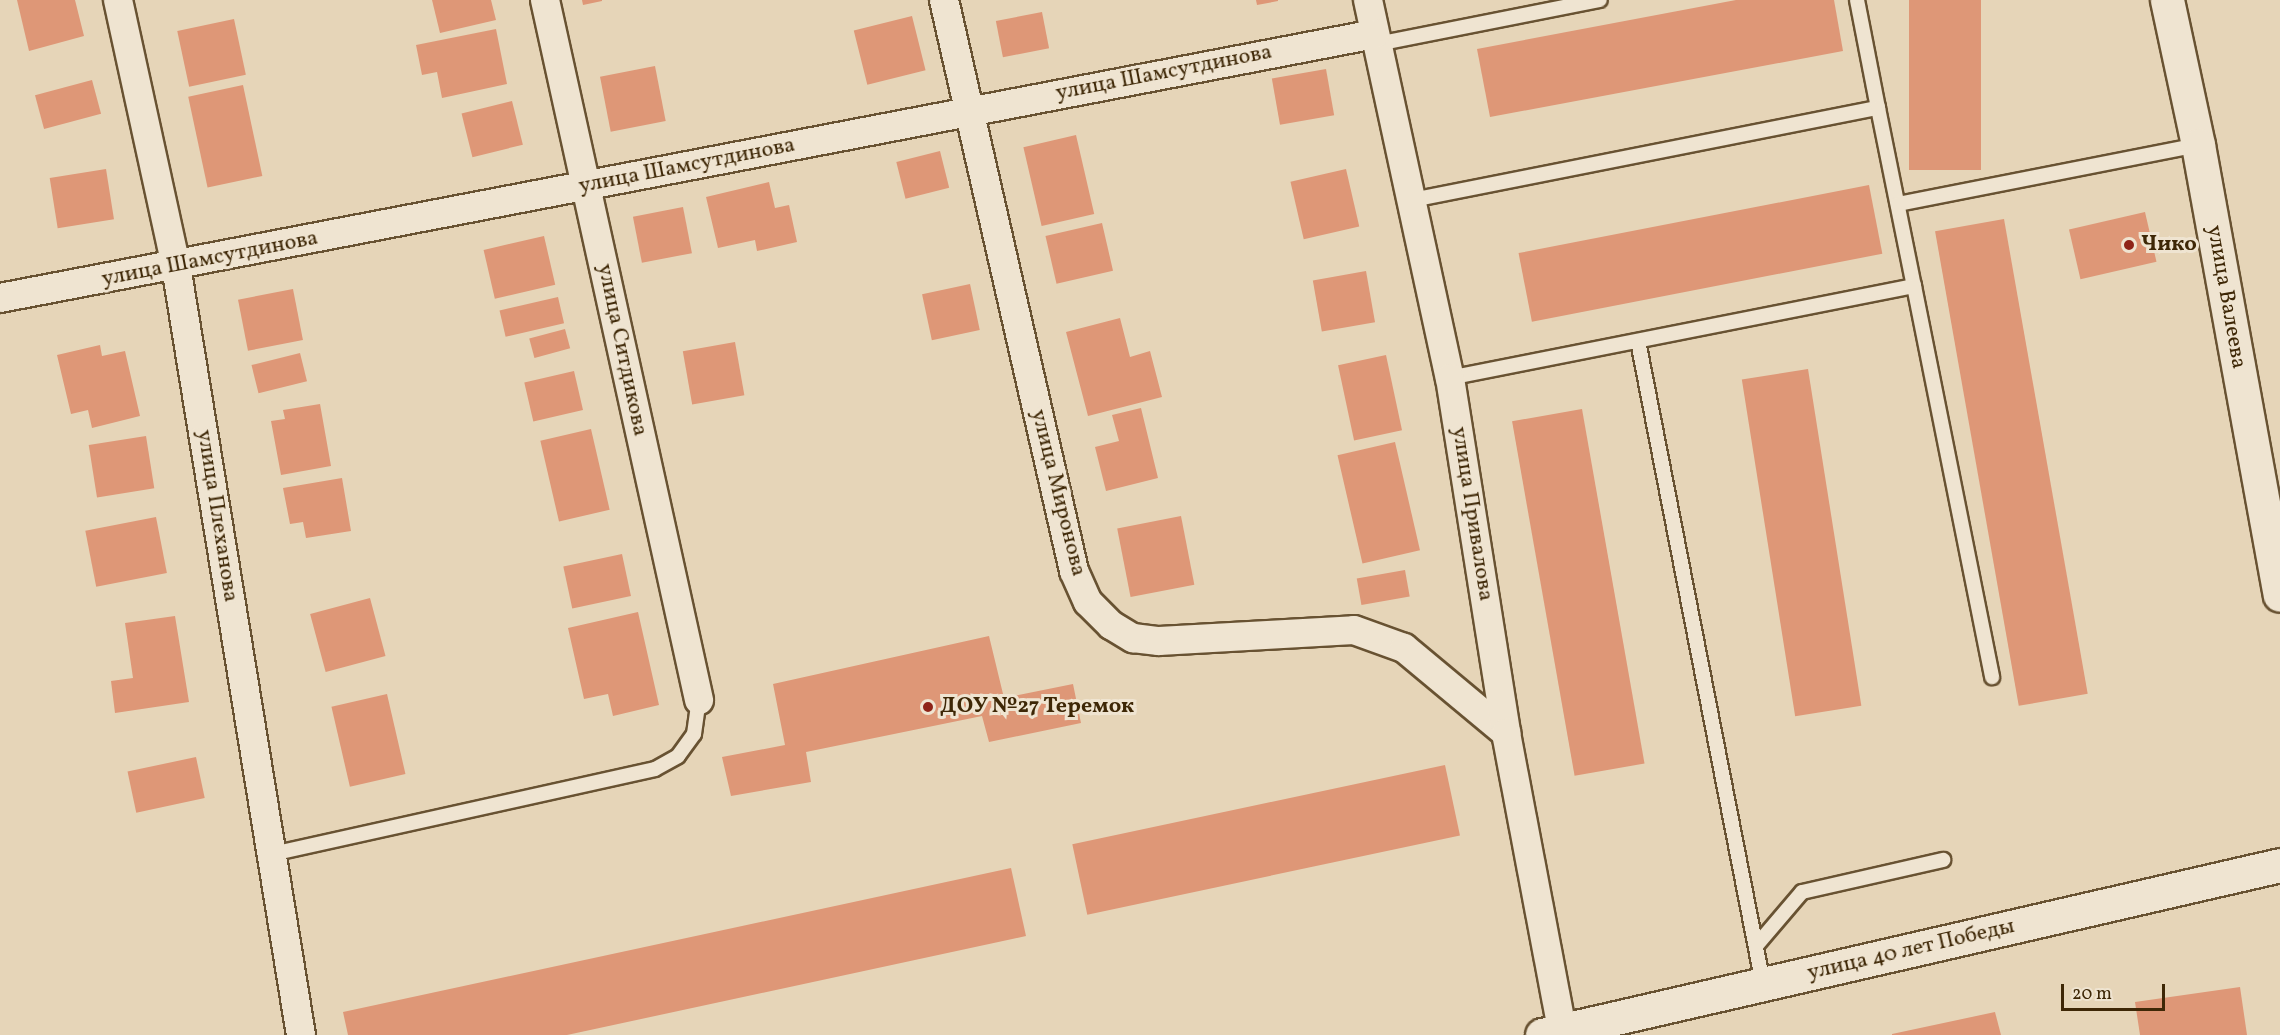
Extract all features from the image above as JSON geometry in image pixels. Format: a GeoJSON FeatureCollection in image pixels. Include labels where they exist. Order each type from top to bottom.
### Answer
{"type":"FeatureCollection","features":[{"type":"Feature","properties":{"kind":"street","name":"улица Плеханова"},"geometry":{"type":"LineString","coordinates":[[118,0],[177,266],[301,1035]]}},
{"type":"Feature","properties":{"kind":"street","name":"улица Ситдикова"},"geometry":{"type":"LineString","coordinates":[[545,0],[699,700]]}},
{"type":"Feature","properties":{"kind":"street","name":"улица Миронова"},"geometry":{"type":"LineString","coordinates":[[944,0],[967,110],[1074,571],[1088,602],[1111,625],[1133,638],[1159,641],[1354,630],[1404,648],[1506,733]]}},
{"type":"Feature","properties":{"kind":"street","name":"улица Привалова"},"geometry":{"type":"LineString","coordinates":[[1368,0],[1450,378],[1552,1033]]}},
{"type":"Feature","properties":{"kind":"street","name":"улица Валеева"},"geometry":{"type":"LineString","coordinates":[[2167,0],[2198,146],[2278,575]]}},
{"type":"Feature","properties":{"kind":"street","name":"улица Шамсутдинова"},"geometry":{"type":"LineString","coordinates":[[0,298],[177,266],[967,110],[1376,39]]}},
{"type":"Feature","properties":{"kind":"street","name":"улица 40 лет Победы"},"geometry":{"type":"LineString","coordinates":[[1552,1033],[2280,865]]}},
{"type":"Feature","properties":{"kind":"lane"},"geometry":{"type":"LineString","coordinates":[[1376,39],[1553,5],[1600,0]]}},
{"type":"Feature","properties":{"kind":"lane"},"geometry":{"type":"LineString","coordinates":[[1857,0],[1992,677]]}},
{"type":"Feature","properties":{"kind":"lane"},"geometry":{"type":"LineString","coordinates":[[1412,200],[1878,108]]}},
{"type":"Feature","properties":{"kind":"lane"},"geometry":{"type":"LineString","coordinates":[[1898,204],[2198,146]]}},
{"type":"Feature","properties":{"kind":"lane"},"geometry":{"type":"LineString","coordinates":[[1450,378],[1914,286]]}},
{"type":"Feature","properties":{"kind":"lane"},"geometry":{"type":"LineString","coordinates":[[1638,341],[1763,984]]}},
{"type":"Feature","properties":{"kind":"lane"},"geometry":{"type":"LineString","coordinates":[[272,854],[655,769],[678,756],[694,734],[699,700]]}},
{"type":"Feature","properties":{"kind":"lane"},"geometry":{"type":"LineString","coordinates":[[1756,946],[1802,892],[1943,860]]}},
{"type":"Feature","properties":{"kind":"building"},"geometry":{"type":"Polygon","coordinates":[[[17,0],[75,0],[84,36],[29,51],[17,0]]]}},
{"type":"Feature","properties":{"kind":"building"},"geometry":{"type":"Polygon","coordinates":[[[432,0],[491,0],[496,20],[440,33],[432,0]]]}},
{"type":"Feature","properties":{"kind":"building"},"geometry":{"type":"Polygon","coordinates":[[[582,0],[602,0],[602,1],[583,5],[582,0]]]}},
{"type":"Feature","properties":{"kind":"building"},"geometry":{"type":"Polygon","coordinates":[[[1256,0],[1278,0],[1278,1],[1257,5],[1256,0]]]}},
{"type":"Feature","properties":{"kind":"building"},"geometry":{"type":"Polygon","coordinates":[[[1736,0],[1834,0],[1843,51],[1490,117],[1477,49],[1736,0]]]}},
{"type":"Feature","properties":{"kind":"building"},"geometry":{"type":"Polygon","coordinates":[[[1909,0],[1981,0],[1981,170],[1909,170],[1909,0]]]}},
{"type":"Feature","properties":{"kind":"building"},"geometry":{"type":"Polygon","coordinates":[[[1042,12],[1049,48],[1003,57],[996,21],[1042,12]]]}},
{"type":"Feature","properties":{"kind":"building"},"geometry":{"type":"Polygon","coordinates":[[[912,16],[926,70],[867,85],[854,31],[912,16]]]}},
{"type":"Feature","properties":{"kind":"building"},"geometry":{"type":"Polygon","coordinates":[[[234,19],[246,75],[189,87],[177,31],[234,19]]]}},
{"type":"Feature","properties":{"kind":"building"},"geometry":{"type":"Polygon","coordinates":[[[496,29],[507,84],[442,98],[437,72],[422,75],[416,45],[496,29]]]}},
{"type":"Feature","properties":{"kind":"building"},"geometry":{"type":"Polygon","coordinates":[[[655,66],[666,121],[611,132],[600,77],[655,66]]]}},
{"type":"Feature","properties":{"kind":"building"},"geometry":{"type":"Polygon","coordinates":[[[1326,69],[1334,115],[1280,125],[1272,79],[1326,69]]]}},
{"type":"Feature","properties":{"kind":"building"},"geometry":{"type":"Polygon","coordinates":[[[92,80],[101,114],[44,129],[35,95],[92,80]]]}},
{"type":"Feature","properties":{"kind":"building"},"geometry":{"type":"Polygon","coordinates":[[[243,85],[262,176],[208,188],[188,97],[243,85]]]}},
{"type":"Feature","properties":{"kind":"building"},"geometry":{"type":"Polygon","coordinates":[[[512,101],[523,145],[472,157],[462,114],[512,101]]]}},
{"type":"Feature","properties":{"kind":"building"},"geometry":{"type":"Polygon","coordinates":[[[1076,135],[1094,214],[1042,226],[1023,147],[1076,135]]]}},
{"type":"Feature","properties":{"kind":"building"},"geometry":{"type":"Polygon","coordinates":[[[940,151],[949,188],[906,199],[896,162],[940,151]]]}},
{"type":"Feature","properties":{"kind":"building"},"geometry":{"type":"Polygon","coordinates":[[[106,169],[114,219],[58,228],[50,178],[106,169]]]}},
{"type":"Feature","properties":{"kind":"building"},"geometry":{"type":"Polygon","coordinates":[[[1346,169],[1359,226],[1304,239],[1290,182],[1346,169]]]}},
{"type":"Feature","properties":{"kind":"building"},"geometry":{"type":"Polygon","coordinates":[[[769,182],[775,208],[789,205],[797,242],[757,251],[755,240],[718,248],[706,197],[769,182]]]}},
{"type":"Feature","properties":{"kind":"building"},"geometry":{"type":"Polygon","coordinates":[[[1869,185],[1882,254],[1532,322],[1519,253],[1869,185]]]}},
{"type":"Feature","properties":{"kind":"building"},"geometry":{"type":"Polygon","coordinates":[[[683,207],[692,253],[642,263],[633,217],[683,207]]]}},
{"type":"Feature","properties":{"kind":"building"},"geometry":{"type":"Polygon","coordinates":[[[2145,212],[2156,262],[2080,279],[2069,230],[2145,212]]]}},
{"type":"Feature","properties":{"kind":"building"},"geometry":{"type":"Polygon","coordinates":[[[2004,219],[2088,694],[2019,706],[1935,231],[2004,219]]]}},
{"type":"Feature","properties":{"kind":"building"},"geometry":{"type":"Polygon","coordinates":[[[1102,223],[1113,271],[1057,284],[1045,236],[1102,223]]]}},
{"type":"Feature","properties":{"kind":"building"},"geometry":{"type":"Polygon","coordinates":[[[544,236],[555,285],[495,299],[484,250],[544,236]]]}},
{"type":"Feature","properties":{"kind":"building"},"geometry":{"type":"Polygon","coordinates":[[[1366,271],[1375,322],[1322,332],[1313,280],[1366,271]]]}},
{"type":"Feature","properties":{"kind":"building"},"geometry":{"type":"Polygon","coordinates":[[[970,284],[980,330],[932,340],[922,294],[970,284]]]}},
{"type":"Feature","properties":{"kind":"building"},"geometry":{"type":"Polygon","coordinates":[[[293,289],[303,340],[248,351],[238,300],[293,289]]]}},
{"type":"Feature","properties":{"kind":"building"},"geometry":{"type":"Polygon","coordinates":[[[558,297],[564,323],[506,337],[500,310],[558,297]]]}},
{"type":"Feature","properties":{"kind":"building"},"geometry":{"type":"Polygon","coordinates":[[[1120,318],[1130,357],[1150,351],[1162,397],[1088,416],[1066,332],[1120,318]]]}},
{"type":"Feature","properties":{"kind":"building"},"geometry":{"type":"Polygon","coordinates":[[[565,329],[570,348],[534,358],[529,339],[565,329]]]}},
{"type":"Feature","properties":{"kind":"building"},"geometry":{"type":"Polygon","coordinates":[[[735,342],[744,395],[692,404],[683,351],[735,342]]]}},
{"type":"Feature","properties":{"kind":"building"},"geometry":{"type":"Polygon","coordinates":[[[100,345],[102,356],[125,351],[140,416],[92,428],[88,410],[71,414],[57,355],[100,345]]]}},
{"type":"Feature","properties":{"kind":"building"},"geometry":{"type":"Polygon","coordinates":[[[300,353],[307,381],[259,393],[251,365],[300,353]]]}},
{"type":"Feature","properties":{"kind":"building"},"geometry":{"type":"Polygon","coordinates":[[[1386,355],[1402,430],[1354,441],[1338,365],[1386,355]]]}},
{"type":"Feature","properties":{"kind":"building"},"geometry":{"type":"Polygon","coordinates":[[[1808,369],[1861,706],[1795,716],[1742,379],[1808,369]]]}},
{"type":"Feature","properties":{"kind":"building"},"geometry":{"type":"Polygon","coordinates":[[[574,371],[583,410],[533,421],[524,382],[574,371]]]}},
{"type":"Feature","properties":{"kind":"building"},"geometry":{"type":"Polygon","coordinates":[[[320,404],[331,466],[281,475],[271,421],[285,419],[283,410],[320,404]]]}},
{"type":"Feature","properties":{"kind":"building"},"geometry":{"type":"Polygon","coordinates":[[[1141,408],[1158,478],[1106,491],[1095,447],[1119,441],[1112,415],[1141,408]]]}},
{"type":"Feature","properties":{"kind":"building"},"geometry":{"type":"Polygon","coordinates":[[[1582,409],[1645,764],[1575,776],[1512,421],[1582,409]]]}},
{"type":"Feature","properties":{"kind":"building"},"geometry":{"type":"Polygon","coordinates":[[[591,429],[610,510],[559,522],[540,441],[591,429]]]}},
{"type":"Feature","properties":{"kind":"building"},"geometry":{"type":"Polygon","coordinates":[[[146,436],[154,488],[97,497],[89,445],[146,436]]]}},
{"type":"Feature","properties":{"kind":"building"},"geometry":{"type":"Polygon","coordinates":[[[1395,442],[1420,550],[1362,563],[1338,455],[1395,442]]]}},
{"type":"Feature","properties":{"kind":"building"},"geometry":{"type":"Polygon","coordinates":[[[342,478],[351,531],[306,538],[303,522],[290,524],[283,488],[342,478]]]}},
{"type":"Feature","properties":{"kind":"building"},"geometry":{"type":"Polygon","coordinates":[[[1181,516],[1194,585],[1131,597],[1117,528],[1181,516]]]}},
{"type":"Feature","properties":{"kind":"building"},"geometry":{"type":"Polygon","coordinates":[[[156,517],[167,573],[96,587],[85,531],[156,517]]]}},
{"type":"Feature","properties":{"kind":"building"},"geometry":{"type":"Polygon","coordinates":[[[622,554],[631,596],[572,609],[563,566],[622,554]]]}},
{"type":"Feature","properties":{"kind":"building"},"geometry":{"type":"Polygon","coordinates":[[[1405,570],[1410,597],[1361,605],[1357,579],[1405,570]]]}},
{"type":"Feature","properties":{"kind":"building"},"geometry":{"type":"Polygon","coordinates":[[[370,598],[386,656],[326,672],[310,614],[370,598]]]}},
{"type":"Feature","properties":{"kind":"building"},"geometry":{"type":"Polygon","coordinates":[[[638,612],[659,705],[613,716],[608,694],[584,699],[568,628],[638,612]]]}},
{"type":"Feature","properties":{"kind":"building"},"geometry":{"type":"Polygon","coordinates":[[[175,616],[189,702],[115,713],[111,681],[133,678],[125,623],[175,616]]]}},
{"type":"Feature","properties":{"kind":"building","name":"ДОУ №27 Теремок"},"geometry":{"type":"Polygon","coordinates":[[[989,636],[1004,698],[1073,684],[1081,723],[989,742],[982,716],[806,752],[811,782],[731,796],[722,757],[785,745],[773,684],[989,636]]]}},
{"type":"Feature","properties":{"kind":"building"},"geometry":{"type":"Polygon","coordinates":[[[387,694],[405,774],[350,787],[331,707],[387,694]]]}},
{"type":"Feature","properties":{"kind":"building"},"geometry":{"type":"Polygon","coordinates":[[[196,757],[205,798],[136,813],[128,772],[196,757]]]}},
{"type":"Feature","properties":{"kind":"building"},"geometry":{"type":"Polygon","coordinates":[[[1445,765],[1460,835],[1087,915],[1072,844],[1445,765]]]}},
{"type":"Feature","properties":{"kind":"building"},"geometry":{"type":"Polygon","coordinates":[[[1011,868],[1026,936],[567,1035],[348,1035],[343,1012],[1011,868]]]}},
{"type":"Feature","properties":{"kind":"building"},"geometry":{"type":"Polygon","coordinates":[[[2240,987],[2247,1035],[2140,1035],[2135,1002],[2240,987]]]}},
{"type":"Feature","properties":{"kind":"building"},"geometry":{"type":"Polygon","coordinates":[[[1995,1012],[2001,1035],[1892,1035],[1892,1034],[1995,1012]]]}},
{"type":"Feature","properties":{"kind":"place","name":"Чико"},"geometry":{"type":"Point","coordinates":[2129,245]}},
{"type":"Feature","properties":{"kind":"place","name":"ДОУ №27 Теремок"},"geometry":{"type":"Point","coordinates":[928,707]}}]}
